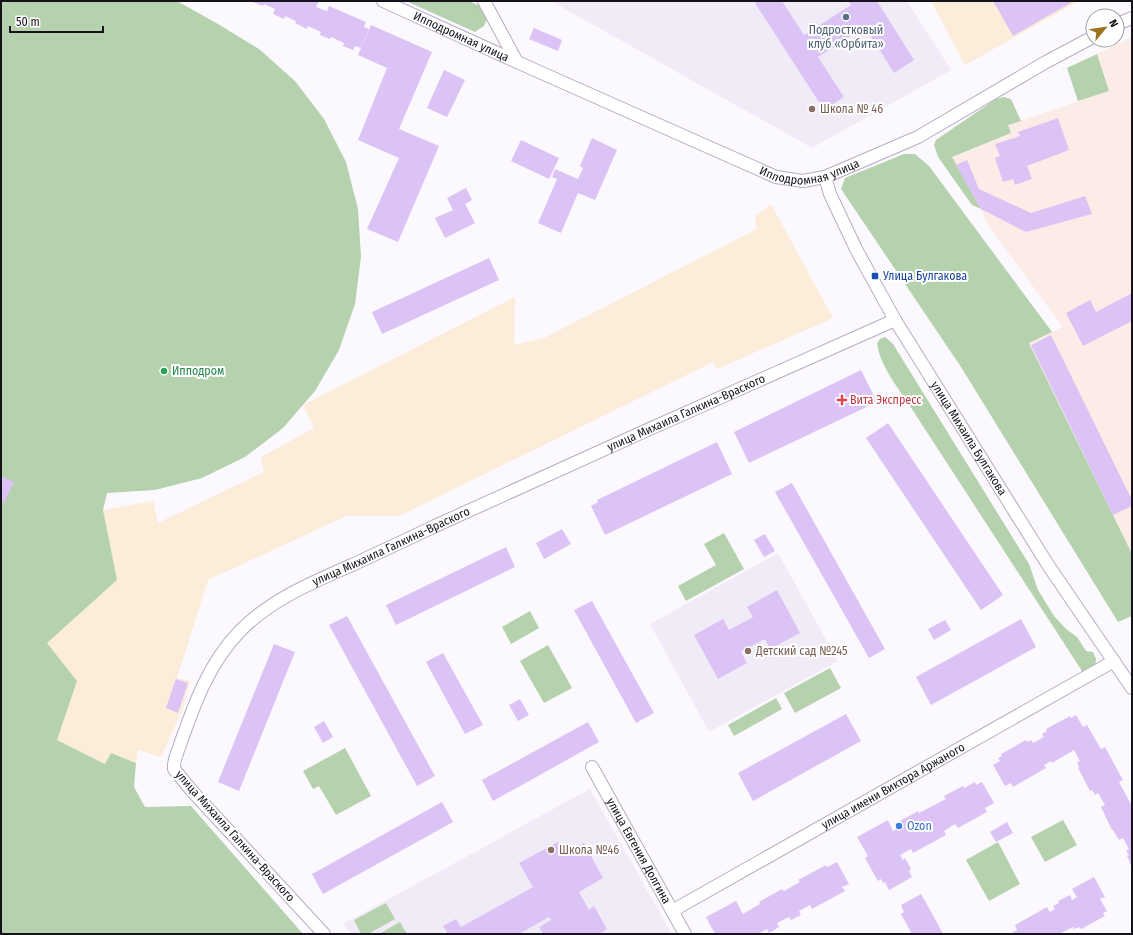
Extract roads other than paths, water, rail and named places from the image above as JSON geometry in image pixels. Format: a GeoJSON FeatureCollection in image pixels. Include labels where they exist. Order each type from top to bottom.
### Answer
{"type":"FeatureCollection","features":[{"type":"Feature","properties":{"kind":"street","name":"Ипподромная улица"},"geometry":{"type":"LineString","coordinates":[[384,1],[776,177],[802,181],[825,177],[918,137],[1046,62],[1085,41]]}},
{"type":"Feature","properties":{"kind":"street","name":"Ипподромная улица"},"geometry":{"type":"LineString","coordinates":[[484,1],[517,62]]}},
{"type":"Feature","properties":{"kind":"street","name":"улица Михаила Булгакова"},"geometry":{"type":"LineString","coordinates":[[825,177],[830,194],[856,249],[895,320],[1048,564],[1132,688]]}},
{"type":"Feature","properties":{"kind":"street","name":"улица Михаила Галкина-Враского"},"geometry":{"type":"LineString","coordinates":[[324,934],[174,769],[175,759],[197,697],[222,652],[240,632],[257,616],[279,601],[321,579],[544,476],[895,320]]}},
{"type":"Feature","properties":{"kind":"street","name":"улица имени Виктора Аржаного"},"geometry":{"type":"LineString","coordinates":[[672,911],[1114,661]]}},
{"type":"Feature","properties":{"kind":"street","name":"улица Евгения Долгина"},"geometry":{"type":"LineString","coordinates":[[592,768],[685,934]]}},
{"type":"Feature","properties":{"kind":"place","name":"Подростковый клуб «Орбита»"},"geometry":{"type":"Point","coordinates":[846,17]}},
{"type":"Feature","properties":{"kind":"place","name":"Школа № 46"},"geometry":{"type":"Point","coordinates":[812,109]}},
{"type":"Feature","properties":{"kind":"place","name":"Улица Булгакова"},"geometry":{"type":"Point","coordinates":[875,276]}},
{"type":"Feature","properties":{"kind":"place","name":"Ипподром"},"geometry":{"type":"Point","coordinates":[164,371]}},
{"type":"Feature","properties":{"kind":"place","name":"Вита Экспресс"},"geometry":{"type":"Point","coordinates":[842,400]}},
{"type":"Feature","properties":{"kind":"place","name":"Детский сад №245"},"geometry":{"type":"Point","coordinates":[748,651]}},
{"type":"Feature","properties":{"kind":"place","name":"Ozon"},"geometry":{"type":"Point","coordinates":[899,826]}},
{"type":"Feature","properties":{"kind":"place","name":"Школа №46"},"geometry":{"type":"Point","coordinates":[551,850]}}]}
